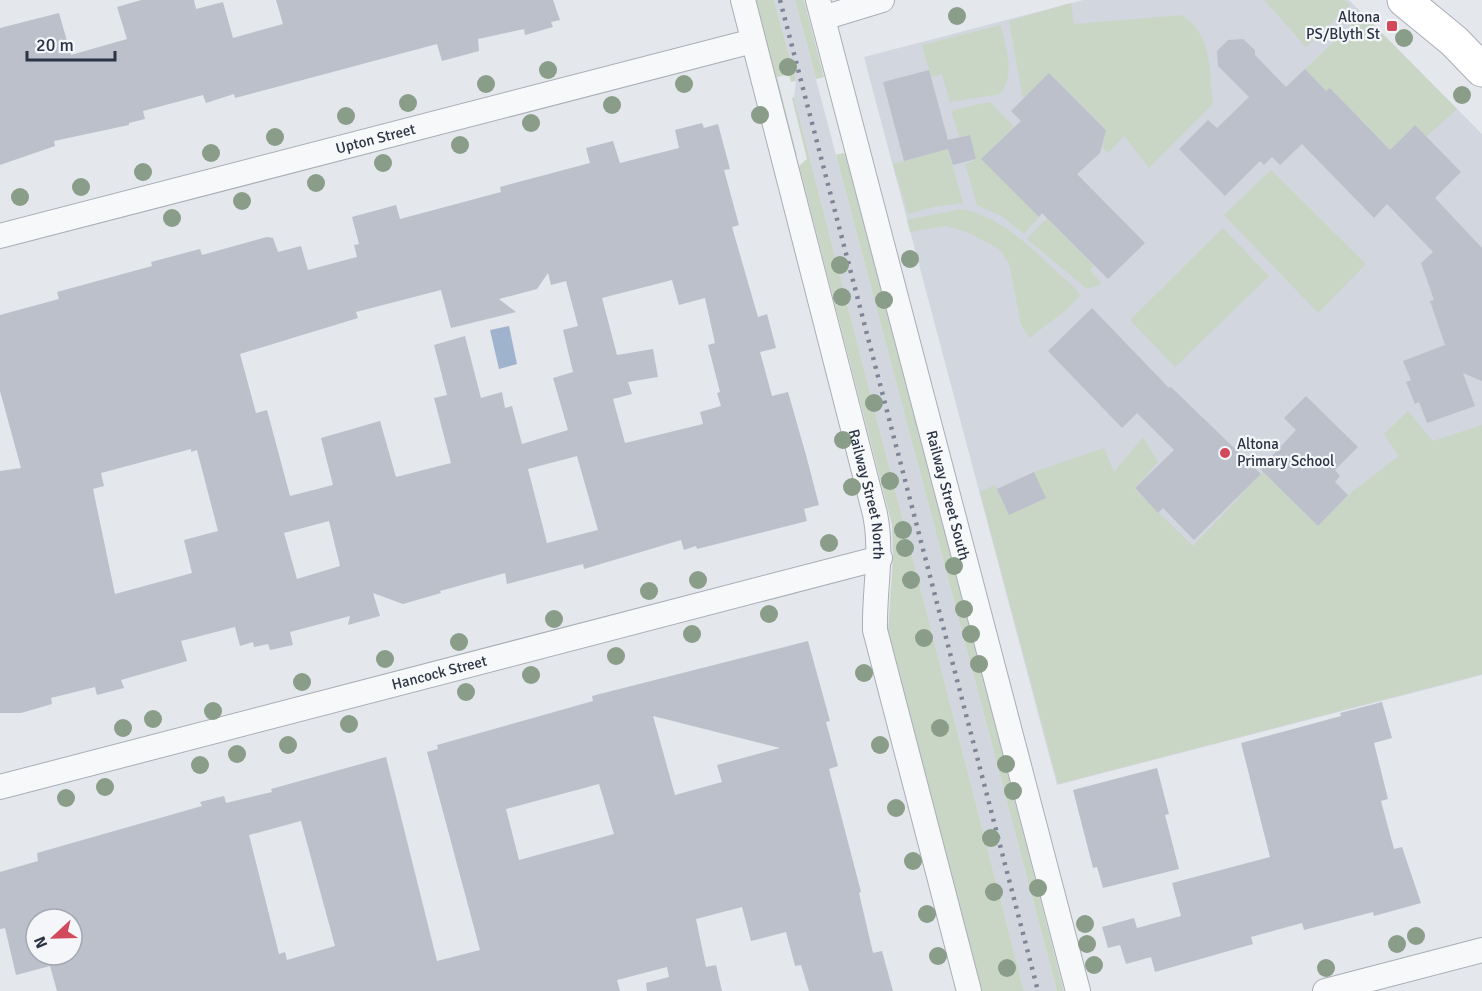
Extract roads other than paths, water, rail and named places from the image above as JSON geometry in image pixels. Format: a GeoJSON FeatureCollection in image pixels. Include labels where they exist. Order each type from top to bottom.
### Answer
{"type":"FeatureCollection","features":[{"type":"Feature","properties":{"kind":"street","name":"Railway Street North"},"geometry":{"type":"LineString","coordinates":[[743,0],[875,514],[880,558],[875,630],[969,991]]}},
{"type":"Feature","properties":{"kind":"street"},"geometry":{"type":"LineString","coordinates":[[820,9],[882,0]]}},
{"type":"Feature","properties":{"kind":"street"},"geometry":{"type":"LineString","coordinates":[[1404,0],[1454,41]]}},
{"type":"Feature","properties":{"kind":"street"},"geometry":{"type":"LineString","coordinates":[[1422,0],[1454,41],[1482,70]]}},
{"type":"Feature","properties":{"kind":"street","name":"Railway Street South"},"geometry":{"type":"LineString","coordinates":[[820,9],[1078,991]]}},
{"type":"Feature","properties":{"kind":"street","name":"Upton Street"},"geometry":{"type":"LineString","coordinates":[[0,236],[753,41]]}},
{"type":"Feature","properties":{"kind":"street","name":"Hancock Street"},"geometry":{"type":"LineString","coordinates":[[0,788],[880,558]]}},
{"type":"Feature","properties":{"kind":"street"},"geometry":{"type":"LineString","coordinates":[[1325,991],[1482,950]]}},
{"type":"Feature","properties":{"kind":"water"},"geometry":{"type":"Polygon","coordinates":[[[509,326],[517,364],[499,369],[490,330],[509,326]]]}},
{"type":"Feature","properties":{"kind":"railway"},"geometry":{"type":"LineString","coordinates":[[780,0],[1038,991]]}},
{"type":"Feature","properties":{"kind":"place","name":"Altona PS/Blyth St"},"geometry":{"type":"Point","coordinates":[1392,26]}},
{"type":"Feature","properties":{"kind":"place","name":"Altona Primary School"},"geometry":{"type":"Point","coordinates":[1225,453]}}]}
